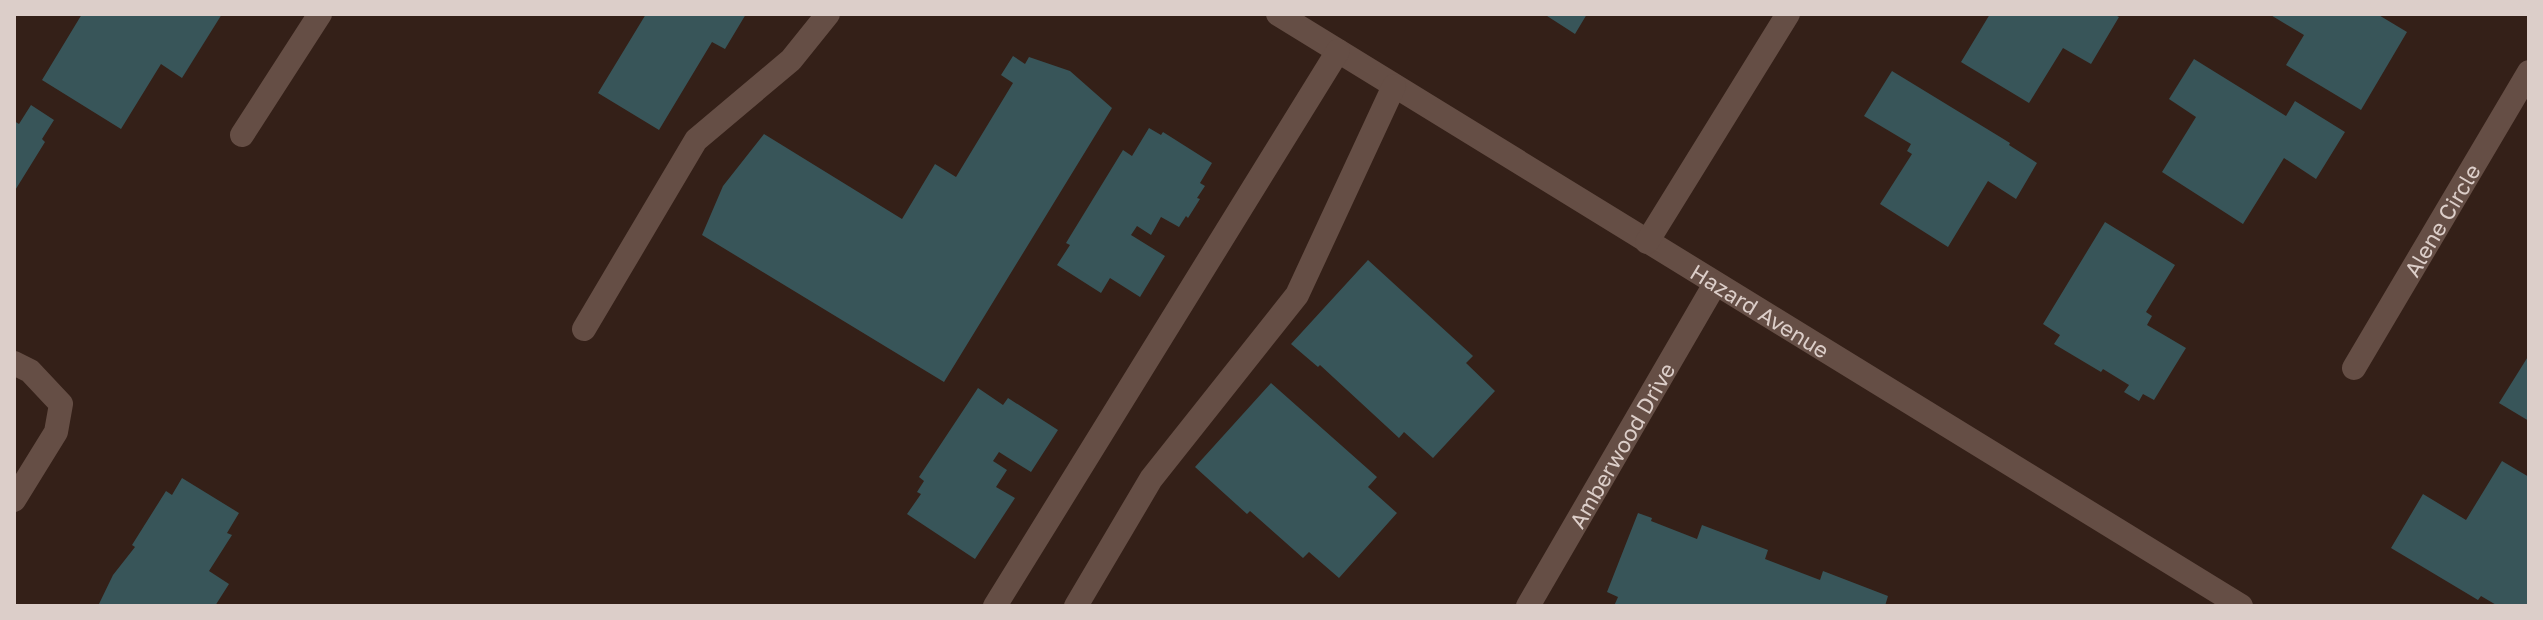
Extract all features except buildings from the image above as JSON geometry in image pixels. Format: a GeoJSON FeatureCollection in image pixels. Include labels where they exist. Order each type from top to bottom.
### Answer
{"type":"FeatureCollection","features":[{"type":"Feature","properties":{"kind":"street"},"geometry":{"type":"LineString","coordinates":[[242,135],[320,14]]}},
{"type":"Feature","properties":{"kind":"street"},"geometry":{"type":"LineString","coordinates":[[584,329],[696,140],[791,60],[828,14]]}},
{"type":"Feature","properties":{"kind":"street","name":"Hazard Avenue"},"geometry":{"type":"LineString","coordinates":[[1278,14],[2241,606]]}},
{"type":"Feature","properties":{"kind":"street"},"geometry":{"type":"LineString","coordinates":[[1647,242],[1788,14]]}},
{"type":"Feature","properties":{"kind":"street"},"geometry":{"type":"LineString","coordinates":[[995,606],[1338,51]]}},
{"type":"Feature","properties":{"kind":"street","name":"Alene Circle"},"geometry":{"type":"LineString","coordinates":[[2354,368],[2529,72]]}},
{"type":"Feature","properties":{"kind":"street"},"geometry":{"type":"LineString","coordinates":[[1076,606],[1151,479],[1297,295],[1394,86]]}},
{"type":"Feature","properties":{"kind":"street","name":"Amberwood Drive"},"geometry":{"type":"LineString","coordinates":[[1528,606],[1715,284]]}},
{"type":"Feature","properties":{"kind":"street"},"geometry":{"type":"LineString","coordinates":[[14,363],[30,371],[61,404],[56,432],[14,500]]}}]}
